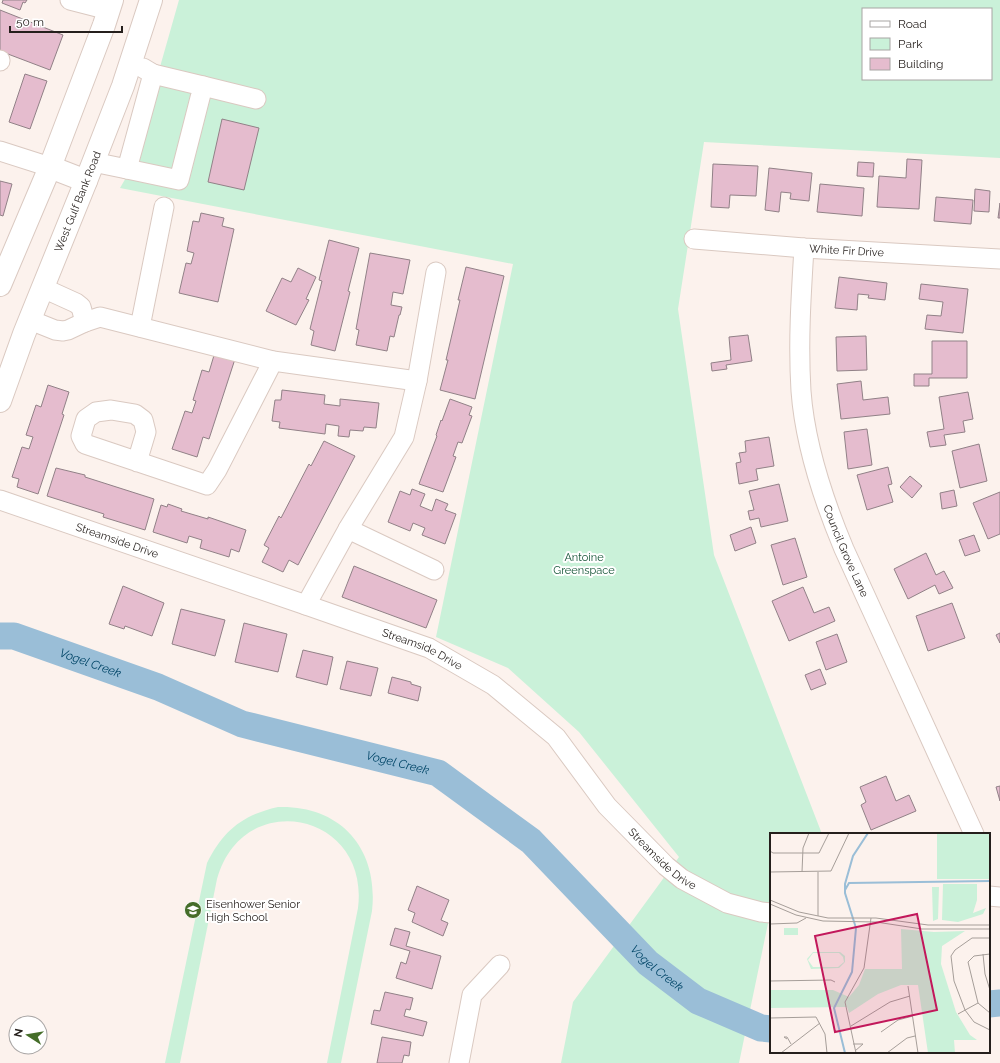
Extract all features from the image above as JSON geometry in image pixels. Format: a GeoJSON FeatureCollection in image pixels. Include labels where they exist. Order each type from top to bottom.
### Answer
{"type":"FeatureCollection","features":[{"type":"Feature","properties":{"kind":"main road","name":"West Gulf Bank Road"},"geometry":{"type":"LineString","coordinates":[[0,402],[42,288],[90,172],[131,61],[151,0]]}},
{"type":"Feature","properties":{"kind":"main road"},"geometry":{"type":"LineString","coordinates":[[0,285],[50,167],[104,25],[110,5]]}},
{"type":"Feature","properties":{"kind":"main road"},"geometry":{"type":"LineString","coordinates":[[50,167],[90,172]]}},
{"type":"Feature","properties":{"kind":"street"},"geometry":{"type":"LineString","coordinates":[[70,0],[110,5]]}},
{"type":"Feature","properties":{"kind":"street"},"geometry":{"type":"LineString","coordinates":[[131,61],[153,74],[256,99]]}},
{"type":"Feature","properties":{"kind":"street"},"geometry":{"type":"LineString","coordinates":[[127,169],[153,74]]}},
{"type":"Feature","properties":{"kind":"street"},"geometry":{"type":"LineString","coordinates":[[90,172],[127,169],[179,180],[202,86]]}},
{"type":"Feature","properties":{"kind":"street"},"geometry":{"type":"LineString","coordinates":[[0,151],[50,167]]}},
{"type":"Feature","properties":{"kind":"street"},"geometry":{"type":"LineString","coordinates":[[140,327],[164,206]]}},
{"type":"Feature","properties":{"kind":"street","name":"White Fir Drive"},"geometry":{"type":"LineString","coordinates":[[694,239],[804,248],[1000,259]]}},
{"type":"Feature","properties":{"kind":"street","name":"Council Grove Lane"},"geometry":{"type":"LineString","coordinates":[[804,248],[800,304],[799,350],[801,392],[806,427],[813,459],[832,520],[844,549],[974,833]]}},
{"type":"Feature","properties":{"kind":"street"},"geometry":{"type":"LineString","coordinates":[[306,605],[348,529],[404,437],[436,272]]}},
{"type":"Feature","properties":{"kind":"street"},"geometry":{"type":"LineString","coordinates":[[42,288],[76,303],[81,307],[85,322]]}},
{"type":"Feature","properties":{"kind":"street"},"geometry":{"type":"LineString","coordinates":[[30,320],[55,330],[63,331],[100,317],[273,361],[416,381]]}},
{"type":"Feature","properties":{"kind":"street"},"geometry":{"type":"LineString","coordinates":[[137,462],[207,485],[217,470],[273,361]]}},
{"type":"Feature","properties":{"kind":"street","name":"Streamside Drive"},"geometry":{"type":"LineString","coordinates":[[0,500],[429,648],[493,685],[556,737],[607,806],[666,866],[682,879],[727,903],[770,913]]}},
{"type":"Feature","properties":{"kind":"street"},"geometry":{"type":"LineString","coordinates":[[348,529],[434,570]]}},
{"type":"Feature","properties":{"kind":"street"},"geometry":{"type":"LineString","coordinates":[[990,896],[1000,897]]}},
{"type":"Feature","properties":{"kind":"street"},"geometry":{"type":"LineString","coordinates":[[459,1063],[472,995],[500,966]]}},
{"type":"Feature","properties":{"kind":"green space","name":"Antoine Greenspace"},"geometry":{"type":"Polygon","coordinates":[[[179,0],[1000,0],[1000,158],[704,142],[678,309],[714,555],[822,833],[770,833],[770,914],[739,1063],[561,1063],[573,1002],[679,857],[579,732],[508,668],[436,637],[513,264],[120,188],[131,169],[179,0]]]}},
{"type":"Feature","properties":{"kind":"green space"},"geometry":{"type":"Polygon","coordinates":[[[278,807],[300,808],[320,814],[337,823],[351,835],[362,850],[369,868],[373,889],[372,911],[341,1063],[327,1063],[358,908],[356,875],[345,850],[326,832],[302,823],[276,822],[252,831],[231,850],[217,879],[180,1063],[165,1063],[207,863],[220,842],[235,826],[265,810],[278,807]]]}},
{"type":"Feature","properties":{"kind":"building"},"geometry":{"type":"Polygon","coordinates":[[[3,0],[27,0],[25,3],[23,2],[20,10],[2,3],[3,0]]]}},
{"type":"Feature","properties":{"kind":"building"},"geometry":{"type":"Polygon","coordinates":[[[0,10],[63,35],[50,70],[0,51],[0,10]]]}},
{"type":"Feature","properties":{"kind":"building"},"geometry":{"type":"Polygon","coordinates":[[[25,74],[47,81],[30,129],[9,122],[25,74]]]}},
{"type":"Feature","properties":{"kind":"building"},"geometry":{"type":"Polygon","coordinates":[[[222,119],[259,128],[244,190],[208,182],[222,119]]]}},
{"type":"Feature","properties":{"kind":"building"},"geometry":{"type":"Polygon","coordinates":[[[907,159],[922,160],[919,209],[877,207],[879,176],[906,178],[907,159]]]}},
{"type":"Feature","properties":{"kind":"building"},"geometry":{"type":"Polygon","coordinates":[[[858,162],[874,163],[873,177],[857,176],[858,162]]]}},
{"type":"Feature","properties":{"kind":"building"},"geometry":{"type":"Polygon","coordinates":[[[713,164],[758,166],[756,196],[730,195],[729,208],[711,207],[713,164]]]}},
{"type":"Feature","properties":{"kind":"building"},"geometry":{"type":"Polygon","coordinates":[[[769,168],[812,173],[809,201],[790,199],[791,193],[781,192],[779,212],[765,210],[769,168]]]}},
{"type":"Feature","properties":{"kind":"building"},"geometry":{"type":"Polygon","coordinates":[[[0,181],[12,184],[3,216],[0,215],[0,181]]]}},
{"type":"Feature","properties":{"kind":"building"},"geometry":{"type":"Polygon","coordinates":[[[820,184],[864,188],[862,216],[817,212],[820,184]]]}},
{"type":"Feature","properties":{"kind":"building"},"geometry":{"type":"Polygon","coordinates":[[[975,189],[990,191],[989,212],[974,211],[975,189]]]}},
{"type":"Feature","properties":{"kind":"building"},"geometry":{"type":"Polygon","coordinates":[[[936,197],[973,200],[971,224],[934,221],[936,197]]]}},
{"type":"Feature","properties":{"kind":"building"},"geometry":{"type":"Polygon","coordinates":[[[1000,203],[1000,218],[998,218],[1000,203]]]}},
{"type":"Feature","properties":{"kind":"building"},"geometry":{"type":"Polygon","coordinates":[[[201,213],[224,218],[222,226],[234,229],[218,302],[179,293],[186,263],[191,264],[194,253],[187,251],[193,221],[199,222],[201,213]]]}},
{"type":"Feature","properties":{"kind":"building"},"geometry":{"type":"Polygon","coordinates":[[[329,240],[359,248],[348,291],[350,292],[335,351],[311,345],[314,331],[310,329],[322,281],[319,280],[329,240]]]}},
{"type":"Feature","properties":{"kind":"building"},"geometry":{"type":"Polygon","coordinates":[[[370,253],[410,260],[403,294],[393,292],[391,305],[402,307],[394,337],[390,336],[387,351],[356,345],[359,330],[356,329],[370,253]]]}},
{"type":"Feature","properties":{"kind":"building"},"geometry":{"type":"Polygon","coordinates":[[[466,267],[504,276],[475,399],[440,390],[448,360],[446,360],[466,267]]]}},
{"type":"Feature","properties":{"kind":"building"},"geometry":{"type":"Polygon","coordinates":[[[298,268],[316,277],[306,299],[309,300],[296,325],[266,311],[282,278],[291,282],[298,268]]]}},
{"type":"Feature","properties":{"kind":"building"},"geometry":{"type":"Polygon","coordinates":[[[839,277],[887,283],[885,300],[868,298],[869,295],[858,294],[857,310],[835,308],[839,277]]]}},
{"type":"Feature","properties":{"kind":"building"},"geometry":{"type":"Polygon","coordinates":[[[921,284],[968,289],[963,333],[925,329],[927,315],[941,316],[943,302],[919,299],[921,284]]]}},
{"type":"Feature","properties":{"kind":"building"},"geometry":{"type":"Polygon","coordinates":[[[748,335],[752,361],[726,365],[727,369],[712,371],[711,363],[731,360],[729,337],[748,335]]]}},
{"type":"Feature","properties":{"kind":"building"},"geometry":{"type":"Polygon","coordinates":[[[866,336],[867,370],[837,371],[836,337],[866,336]]]}},
{"type":"Feature","properties":{"kind":"building"},"geometry":{"type":"Polygon","coordinates":[[[932,341],[967,341],[967,378],[929,378],[929,386],[914,386],[914,374],[932,374],[932,341]]]}},
{"type":"Feature","properties":{"kind":"building"},"geometry":{"type":"Polygon","coordinates":[[[215,352],[235,359],[209,439],[203,437],[197,457],[172,449],[185,411],[192,413],[196,401],[193,400],[202,370],[209,372],[215,352]]]}},
{"type":"Feature","properties":{"kind":"building"},"geometry":{"type":"Polygon","coordinates":[[[861,381],[863,400],[888,397],[890,414],[841,419],[837,384],[861,381]]]}},
{"type":"Feature","properties":{"kind":"building"},"geometry":{"type":"Polygon","coordinates":[[[48,385],[69,392],[62,414],[64,415],[38,494],[17,487],[19,479],[12,477],[22,447],[29,449],[33,437],[26,435],[36,405],[41,407],[48,385]]]}},
{"type":"Feature","properties":{"kind":"building"},"geometry":{"type":"Polygon","coordinates":[[[282,390],[325,395],[324,404],[340,406],[340,399],[379,403],[376,428],[364,427],[363,431],[350,430],[349,437],[338,436],[339,426],[326,424],[325,434],[279,428],[280,422],[272,421],[275,400],[281,400],[282,390]]]}},
{"type":"Feature","properties":{"kind":"building"},"geometry":{"type":"Polygon","coordinates":[[[968,392],[973,419],[963,421],[965,432],[944,435],[946,445],[930,447],[927,432],[944,429],[939,397],[968,392]]]}},
{"type":"Feature","properties":{"kind":"building"},"geometry":{"type":"Polygon","coordinates":[[[450,399],[472,407],[469,415],[472,416],[462,443],[458,442],[453,456],[456,457],[443,492],[419,484],[437,436],[436,435],[441,420],[442,421],[450,399]]]}},
{"type":"Feature","properties":{"kind":"building"},"geometry":{"type":"Polygon","coordinates":[[[867,429],[872,465],[848,469],[844,432],[867,429]]]}},
{"type":"Feature","properties":{"kind":"building"},"geometry":{"type":"Polygon","coordinates":[[[769,437],[774,466],[756,469],[758,480],[739,484],[736,463],[741,462],[739,453],[746,452],[745,441],[769,437]]]}},
{"type":"Feature","properties":{"kind":"building"},"geometry":{"type":"Polygon","coordinates":[[[324,441],[355,456],[298,565],[289,560],[283,572],[262,562],[269,548],[264,545],[279,516],[281,518],[309,464],[311,466],[324,441]]]}},
{"type":"Feature","properties":{"kind":"building"},"geometry":{"type":"Polygon","coordinates":[[[979,444],[987,481],[960,488],[952,451],[979,444]]]}},
{"type":"Feature","properties":{"kind":"building"},"geometry":{"type":"Polygon","coordinates":[[[888,467],[892,484],[888,485],[893,502],[867,510],[857,475],[888,467]]]}},
{"type":"Feature","properties":{"kind":"building"},"geometry":{"type":"Polygon","coordinates":[[[56,468],[85,475],[85,477],[154,499],[145,530],[103,517],[104,514],[47,496],[56,468]]]}},
{"type":"Feature","properties":{"kind":"building"},"geometry":{"type":"Polygon","coordinates":[[[910,476],[922,486],[912,498],[900,487],[910,476]]]}},
{"type":"Feature","properties":{"kind":"building"},"geometry":{"type":"Polygon","coordinates":[[[779,484],[788,521],[761,527],[759,518],[750,520],[748,511],[754,510],[749,491],[779,484]]]}},
{"type":"Feature","properties":{"kind":"building"},"geometry":{"type":"Polygon","coordinates":[[[412,489],[425,494],[420,506],[432,511],[436,499],[448,504],[445,510],[456,514],[445,544],[422,535],[425,528],[413,523],[410,531],[388,522],[400,491],[410,495],[412,489]]]}},
{"type":"Feature","properties":{"kind":"building"},"geometry":{"type":"Polygon","coordinates":[[[954,490],[957,506],[942,509],[940,493],[954,490]]]}},
{"type":"Feature","properties":{"kind":"building"},"geometry":{"type":"Polygon","coordinates":[[[1000,492],[1000,534],[988,539],[973,503],[1000,492]]]}},
{"type":"Feature","properties":{"kind":"building"},"geometry":{"type":"Polygon","coordinates":[[[168,504],[182,509],[181,511],[208,519],[208,517],[246,530],[239,552],[231,549],[229,557],[200,548],[202,540],[189,536],[187,543],[153,532],[161,505],[167,507],[168,504]]]}},
{"type":"Feature","properties":{"kind":"building"},"geometry":{"type":"Polygon","coordinates":[[[751,527],[756,543],[735,551],[730,535],[751,527]]]}},
{"type":"Feature","properties":{"kind":"building"},"geometry":{"type":"Polygon","coordinates":[[[974,535],[980,551],[965,556],[959,540],[974,535]]]}},
{"type":"Feature","properties":{"kind":"building"},"geometry":{"type":"Polygon","coordinates":[[[795,538],[807,577],[783,585],[771,545],[795,538]]]}},
{"type":"Feature","properties":{"kind":"building"},"geometry":{"type":"Polygon","coordinates":[[[926,553],[936,575],[944,571],[953,588],[939,594],[935,585],[908,599],[894,569],[926,553]]]}},
{"type":"Feature","properties":{"kind":"building"},"geometry":{"type":"Polygon","coordinates":[[[354,566],[437,600],[426,628],[342,597],[354,566]]]}},
{"type":"Feature","properties":{"kind":"building"},"geometry":{"type":"Polygon","coordinates":[[[123,586],[164,603],[152,636],[125,626],[124,629],[109,624],[123,586]]]}},
{"type":"Feature","properties":{"kind":"building"},"geometry":{"type":"Polygon","coordinates":[[[803,587],[814,613],[829,607],[835,621],[789,641],[772,601],[803,587]]]}},
{"type":"Feature","properties":{"kind":"building"},"geometry":{"type":"Polygon","coordinates":[[[952,603],[965,638],[928,651],[916,616],[952,603]]]}},
{"type":"Feature","properties":{"kind":"building"},"geometry":{"type":"Polygon","coordinates":[[[181,609],[225,620],[215,656],[172,644],[181,609]]]}},
{"type":"Feature","properties":{"kind":"building"},"geometry":{"type":"Polygon","coordinates":[[[244,623],[287,634],[278,672],[235,662],[244,623]]]}},
{"type":"Feature","properties":{"kind":"building"},"geometry":{"type":"Polygon","coordinates":[[[1000,633],[1000,643],[996,635],[1000,633]]]}},
{"type":"Feature","properties":{"kind":"building"},"geometry":{"type":"Polygon","coordinates":[[[837,634],[847,662],[826,670],[816,642],[837,634]]]}},
{"type":"Feature","properties":{"kind":"building"},"geometry":{"type":"Polygon","coordinates":[[[303,650],[333,657],[327,685],[296,677],[303,650]]]}},
{"type":"Feature","properties":{"kind":"building"},"geometry":{"type":"Polygon","coordinates":[[[347,661],[378,668],[371,696],[340,689],[347,661]]]}},
{"type":"Feature","properties":{"kind":"building"},"geometry":{"type":"Polygon","coordinates":[[[820,669],[826,684],[811,690],[805,675],[820,669]]]}},
{"type":"Feature","properties":{"kind":"building"},"geometry":{"type":"Polygon","coordinates":[[[392,677],[411,682],[411,684],[421,687],[418,701],[388,693],[392,677]]]}},
{"type":"Feature","properties":{"kind":"building"},"geometry":{"type":"Polygon","coordinates":[[[886,776],[896,801],[909,795],[916,811],[871,830],[861,805],[866,802],[860,787],[886,776]]]}},
{"type":"Feature","properties":{"kind":"building"},"geometry":{"type":"Polygon","coordinates":[[[1000,786],[1000,801],[996,787],[1000,786]]]}},
{"type":"Feature","properties":{"kind":"building"},"geometry":{"type":"Polygon","coordinates":[[[417,886],[449,900],[441,920],[448,923],[443,936],[412,922],[415,913],[408,910],[417,886]]]}},
{"type":"Feature","properties":{"kind":"building"},"geometry":{"type":"Polygon","coordinates":[[[395,928],[410,932],[406,946],[441,956],[432,989],[396,978],[401,962],[406,964],[410,951],[390,945],[395,928]]]}},
{"type":"Feature","properties":{"kind":"building"},"geometry":{"type":"Polygon","coordinates":[[[385,992],[413,998],[410,1010],[406,1009],[404,1016],[427,1022],[423,1036],[371,1024],[374,1010],[380,1011],[385,992]]]}},
{"type":"Feature","properties":{"kind":"building"},"geometry":{"type":"Polygon","coordinates":[[[382,1037],[411,1042],[409,1056],[404,1055],[402,1063],[377,1063],[382,1037]]]}},
{"type":"Feature","properties":{"kind":"waterway","name":"Vogel Creek"},"geometry":{"type":"LineString","coordinates":[[0,636],[14,636],[158,687],[242,724],[438,773],[531,841],[648,963],[698,1001],[761,1028],[770,1029]]}},
{"type":"Feature","properties":{"kind":"waterway","name":"Vogel Creek"},"geometry":{"type":"LineString","coordinates":[[990,1004],[1000,1003]]}},
{"type":"Feature","properties":{"kind":"place","name":"Eisenhower Senior High School"},"geometry":{"type":"Point","coordinates":[193,910]}}]}
